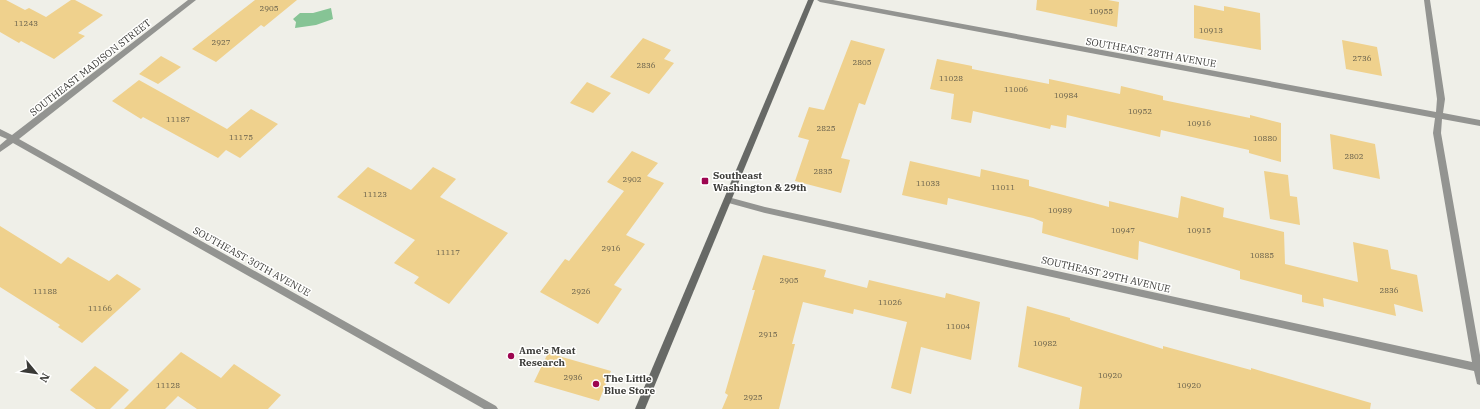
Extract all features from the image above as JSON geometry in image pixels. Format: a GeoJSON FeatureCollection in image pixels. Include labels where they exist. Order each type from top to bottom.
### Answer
{"type":"FeatureCollection","features":[{"type":"Feature","properties":{"kind":"street","name":"SOUTHEAST MADISON STREET"},"geometry":{"type":"LineString","coordinates":[[0,149],[193,0]]}},
{"type":"Feature","properties":{"kind":"street"},"geometry":{"type":"LineString","coordinates":[[640,409],[811,0]]}},
{"type":"Feature","properties":{"kind":"street","name":"SOUTHEAST 28TH AVENUE"},"geometry":{"type":"LineString","coordinates":[[820,0],[1480,123]]}},
{"type":"Feature","properties":{"kind":"street"},"geometry":{"type":"LineString","coordinates":[[1426,0],[1441,99],[1437,133],[1479,368],[1480,381]]}},
{"type":"Feature","properties":{"kind":"street","name":"SOUTHEAST 30TH AVENUE"},"geometry":{"type":"LineString","coordinates":[[0,132],[494,409]]}},
{"type":"Feature","properties":{"kind":"street","name":"SOUTHEAST 29TH AVENUE"},"geometry":{"type":"LineString","coordinates":[[728,200],[788,215],[1479,368]]}},
{"type":"Feature","properties":{"kind":"shaded area"},"geometry":{"type":"Polygon","coordinates":[[[331,8],[333,19],[316,25],[295,28],[296,22],[293,19],[300,13],[313,13],[331,8]]]}},
{"type":"Feature","properties":{"kind":"building"},"geometry":{"type":"Polygon","coordinates":[[[0,0],[6,0],[25,10],[29,8],[46,17],[71,0],[75,0],[103,15],[78,33],[85,36],[54,59],[21,41],[19,43],[0,32],[0,0]]]}},
{"type":"Feature","properties":{"kind":"building"},"geometry":{"type":"Polygon","coordinates":[[[255,0],[297,0],[264,27],[261,25],[216,62],[192,49],[255,0]]]}},
{"type":"Feature","properties":{"kind":"building"},"geometry":{"type":"Polygon","coordinates":[[[1037,0],[1108,0],[1119,2],[1117,27],[1036,10],[1037,0]]]}},
{"type":"Feature","properties":{"kind":"building"},"geometry":{"type":"Polygon","coordinates":[[[1194,5],[1224,11],[1224,6],[1260,13],[1261,50],[1194,38],[1194,5]]]}},
{"type":"Feature","properties":{"kind":"building"},"geometry":{"type":"Polygon","coordinates":[[[643,38],[671,50],[664,59],[674,63],[649,94],[610,77],[643,38]]]}},
{"type":"Feature","properties":{"kind":"building"},"geometry":{"type":"Polygon","coordinates":[[[851,40],[885,49],[865,105],[859,103],[841,158],[850,160],[841,193],[795,181],[809,140],[798,137],[809,107],[824,110],[851,40]]]}},
{"type":"Feature","properties":{"kind":"building"},"geometry":{"type":"Polygon","coordinates":[[[1342,40],[1377,47],[1382,76],[1346,69],[1342,40]]]}},
{"type":"Feature","properties":{"kind":"building"},"geometry":{"type":"Polygon","coordinates":[[[161,56],[181,67],[158,84],[139,74],[161,56]]]}},
{"type":"Feature","properties":{"kind":"building"},"geometry":{"type":"Polygon","coordinates":[[[937,59],[972,66],[972,69],[1049,84],[1049,79],[1120,94],[1121,86],[1163,96],[1163,100],[1250,118],[1250,115],[1281,123],[1281,162],[1249,153],[1249,150],[1161,130],[1160,137],[1067,115],[1066,128],[1051,125],[1050,129],[973,111],[971,123],[951,119],[954,94],[930,89],[937,59]]]}},
{"type":"Feature","properties":{"kind":"building"},"geometry":{"type":"Polygon","coordinates":[[[139,80],[227,129],[251,109],[278,124],[240,158],[226,150],[218,158],[143,117],[141,119],[112,101],[139,80]]]}},
{"type":"Feature","properties":{"kind":"building"},"geometry":{"type":"Polygon","coordinates":[[[587,82],[611,93],[593,113],[570,103],[587,82]]]}},
{"type":"Feature","properties":{"kind":"building"},"geometry":{"type":"Polygon","coordinates":[[[1330,134],[1375,144],[1380,179],[1333,169],[1330,134]]]}},
{"type":"Feature","properties":{"kind":"building"},"geometry":{"type":"Polygon","coordinates":[[[632,151],[658,163],[647,176],[664,183],[626,235],[645,244],[614,285],[622,289],[598,324],[540,292],[565,259],[569,261],[624,191],[607,182],[632,151]]]}},
{"type":"Feature","properties":{"kind":"building"},"geometry":{"type":"Polygon","coordinates":[[[910,161],[980,177],[981,169],[1029,180],[1029,186],[1109,207],[1109,201],[1178,218],[1181,196],[1224,208],[1223,217],[1284,232],[1285,264],[1358,282],[1353,242],[1388,250],[1391,269],[1417,275],[1423,312],[1394,304],[1396,316],[1323,298],[1324,307],[1302,302],[1302,295],[1240,279],[1240,271],[1139,241],[1138,260],[1042,233],[1043,222],[1033,218],[948,198],[947,205],[902,195],[910,161]]]}},
{"type":"Feature","properties":{"kind":"building"},"geometry":{"type":"Polygon","coordinates":[[[368,167],[411,190],[433,167],[456,179],[440,197],[508,233],[449,304],[414,283],[419,277],[394,263],[415,240],[337,197],[368,167]]]}},
{"type":"Feature","properties":{"kind":"building"},"geometry":{"type":"Polygon","coordinates":[[[1264,171],[1288,175],[1290,196],[1297,197],[1300,225],[1270,219],[1264,171]]]}},
{"type":"Feature","properties":{"kind":"building"},"geometry":{"type":"Polygon","coordinates":[[[0,226],[61,264],[68,257],[109,281],[117,274],[141,289],[82,343],[58,327],[60,325],[0,287],[0,226]]]}},
{"type":"Feature","properties":{"kind":"building"},"geometry":{"type":"Polygon","coordinates":[[[763,255],[826,270],[824,277],[867,288],[869,280],[945,298],[946,293],[980,302],[971,360],[921,347],[911,394],[891,388],[907,322],[854,309],[853,314],[803,302],[792,344],[795,344],[779,409],[722,409],[728,395],[725,393],[755,290],[752,290],[763,255]]]}},
{"type":"Feature","properties":{"kind":"building"},"geometry":{"type":"Polygon","coordinates":[[[1027,306],[1070,318],[1070,320],[1163,349],[1163,346],[1251,370],[1251,368],[1371,403],[1370,409],[1079,409],[1082,387],[1018,367],[1027,306]]]}},
{"type":"Feature","properties":{"kind":"building"},"geometry":{"type":"Polygon","coordinates":[[[181,352],[221,378],[234,364],[281,395],[268,409],[197,409],[178,396],[165,409],[124,409],[181,352]]]}},
{"type":"Feature","properties":{"kind":"building"},"geometry":{"type":"Polygon","coordinates":[[[548,353],[611,371],[599,401],[534,382],[548,353]]]}},
{"type":"Feature","properties":{"kind":"building"},"geometry":{"type":"Polygon","coordinates":[[[95,366],[129,390],[110,409],[96,409],[70,390],[95,366]]]}},
{"type":"Feature","properties":{"kind":"place","name":"Southeast Washington & 29th"},"geometry":{"type":"Point","coordinates":[705,181]}},
{"type":"Feature","properties":{"kind":"place","name":"Ame's Meat Research"},"geometry":{"type":"Point","coordinates":[511,356]}},
{"type":"Feature","properties":{"kind":"place","name":"The Little Blue Store"},"geometry":{"type":"Point","coordinates":[596,384]}}]}
